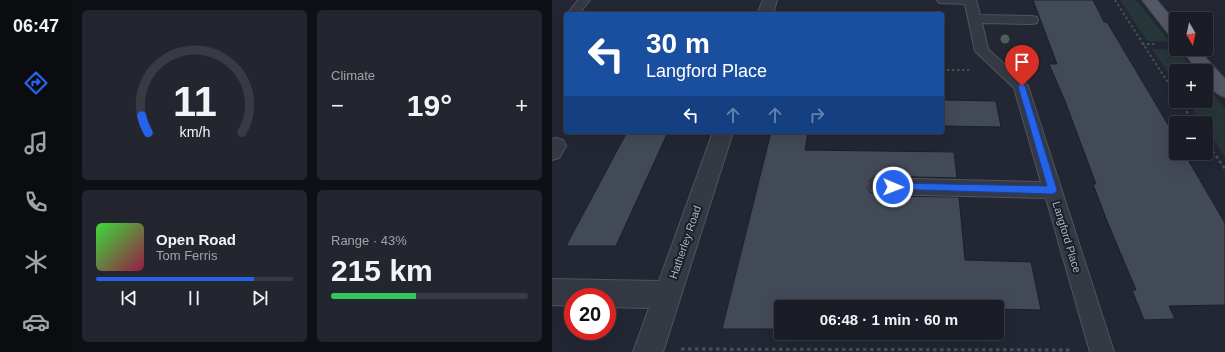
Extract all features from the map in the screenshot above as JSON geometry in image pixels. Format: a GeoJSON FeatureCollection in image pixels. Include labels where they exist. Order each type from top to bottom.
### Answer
{"type":"FeatureCollection","features":[{"type":"Feature","properties":{"kind":"main road"},"geometry":{"type":"LineString","coordinates":[[1149,0],[1169,24]]}},
{"type":"Feature","properties":{"kind":"main road"},"geometry":{"type":"LineString","coordinates":[[1195,56],[1225,91]]}},
{"type":"Feature","properties":{"kind":"street"},"geometry":{"type":"LineString","coordinates":[[766,12],[770,0]]}},
{"type":"Feature","properties":{"kind":"street","name":"Hatherley Road"},"geometry":{"type":"LineString","coordinates":[[648,351],[722,134]]}},
{"type":"Feature","properties":{"kind":"street"},"geometry":{"type":"LineString","coordinates":[[552,292],[667,295]]}},
{"type":"Feature","properties":{"kind":"lane"},"geometry":{"type":"LineString","coordinates":[[575,12],[584,0]]}},
{"type":"Feature","properties":{"kind":"lane","name":"Langford Place"},"geometry":{"type":"LineString","coordinates":[[943,0],[970,0],[982,51],[1022,86],[1102,351]]}},
{"type":"Feature","properties":{"kind":"lane"},"geometry":{"type":"LineString","coordinates":[[975,19],[1032,20]]}},
{"type":"Feature","properties":{"kind":"lane"},"geometry":{"type":"LineString","coordinates":[[878,186],[1053,190]]}},
{"type":"Feature","properties":{"kind":"path"},"geometry":{"type":"LineString","coordinates":[[1115,0],[1169,85]]}},
{"type":"Feature","properties":{"kind":"path"},"geometry":{"type":"LineString","coordinates":[[1213,151],[1225,169]]}},
{"type":"Feature","properties":{"kind":"path"},"geometry":{"type":"LineString","coordinates":[[648,351],[1102,351]]}},
{"type":"Feature","properties":{"kind":"shaded area"},"geometry":{"type":"Polygon","coordinates":[[[1120,0],[1136,0],[1169,42],[1147,41],[1120,0]]]}},
{"type":"Feature","properties":{"kind":"shaded area"},"geometry":{"type":"Polygon","coordinates":[[[1152,49],[1169,50],[1169,56],[1182,56],[1188,64],[1169,64],[1169,74],[1152,49]]]}},
{"type":"Feature","properties":{"kind":"shaded area"},"geometry":{"type":"Polygon","coordinates":[[[1213,94],[1225,109],[1225,157],[1213,139],[1213,116],[1197,116],[1192,108],[1213,108],[1213,94]]]}},
{"type":"Feature","properties":{"kind":"building"},"geometry":{"type":"Polygon","coordinates":[[[1033,0],[1093,0],[1104,22],[1107,22],[1169,126],[1169,160],[1188,160],[1225,223],[1225,305],[1169,306],[1175,319],[1144,320],[1132,290],[1136,290],[1107,221],[1093,184],[1096,184],[1065,101],[1049,64],[1057,64],[1033,0]]]}},
{"type":"Feature","properties":{"kind":"building"},"geometry":{"type":"Polygon","coordinates":[[[944,100],[996,101],[1001,127],[944,126],[944,100]]]}},
{"type":"Feature","properties":{"kind":"building"},"geometry":{"type":"Polygon","coordinates":[[[626,134],[667,134],[616,246],[566,246],[626,134]]]}},
{"type":"Feature","properties":{"kind":"building"},"geometry":{"type":"Polygon","coordinates":[[[771,134],[808,134],[805,150],[954,152],[957,178],[877,176],[870,180],[867,187],[870,192],[877,196],[959,197],[965,260],[1031,262],[1041,310],[1004,309],[1004,300],[774,300],[774,329],[722,329],[771,134]]]}},
{"type":"Feature","properties":{"kind":"route"},"geometry":{"type":"LineString","coordinates":[[893,187],[1053,190],[1022,86]]}}]}
